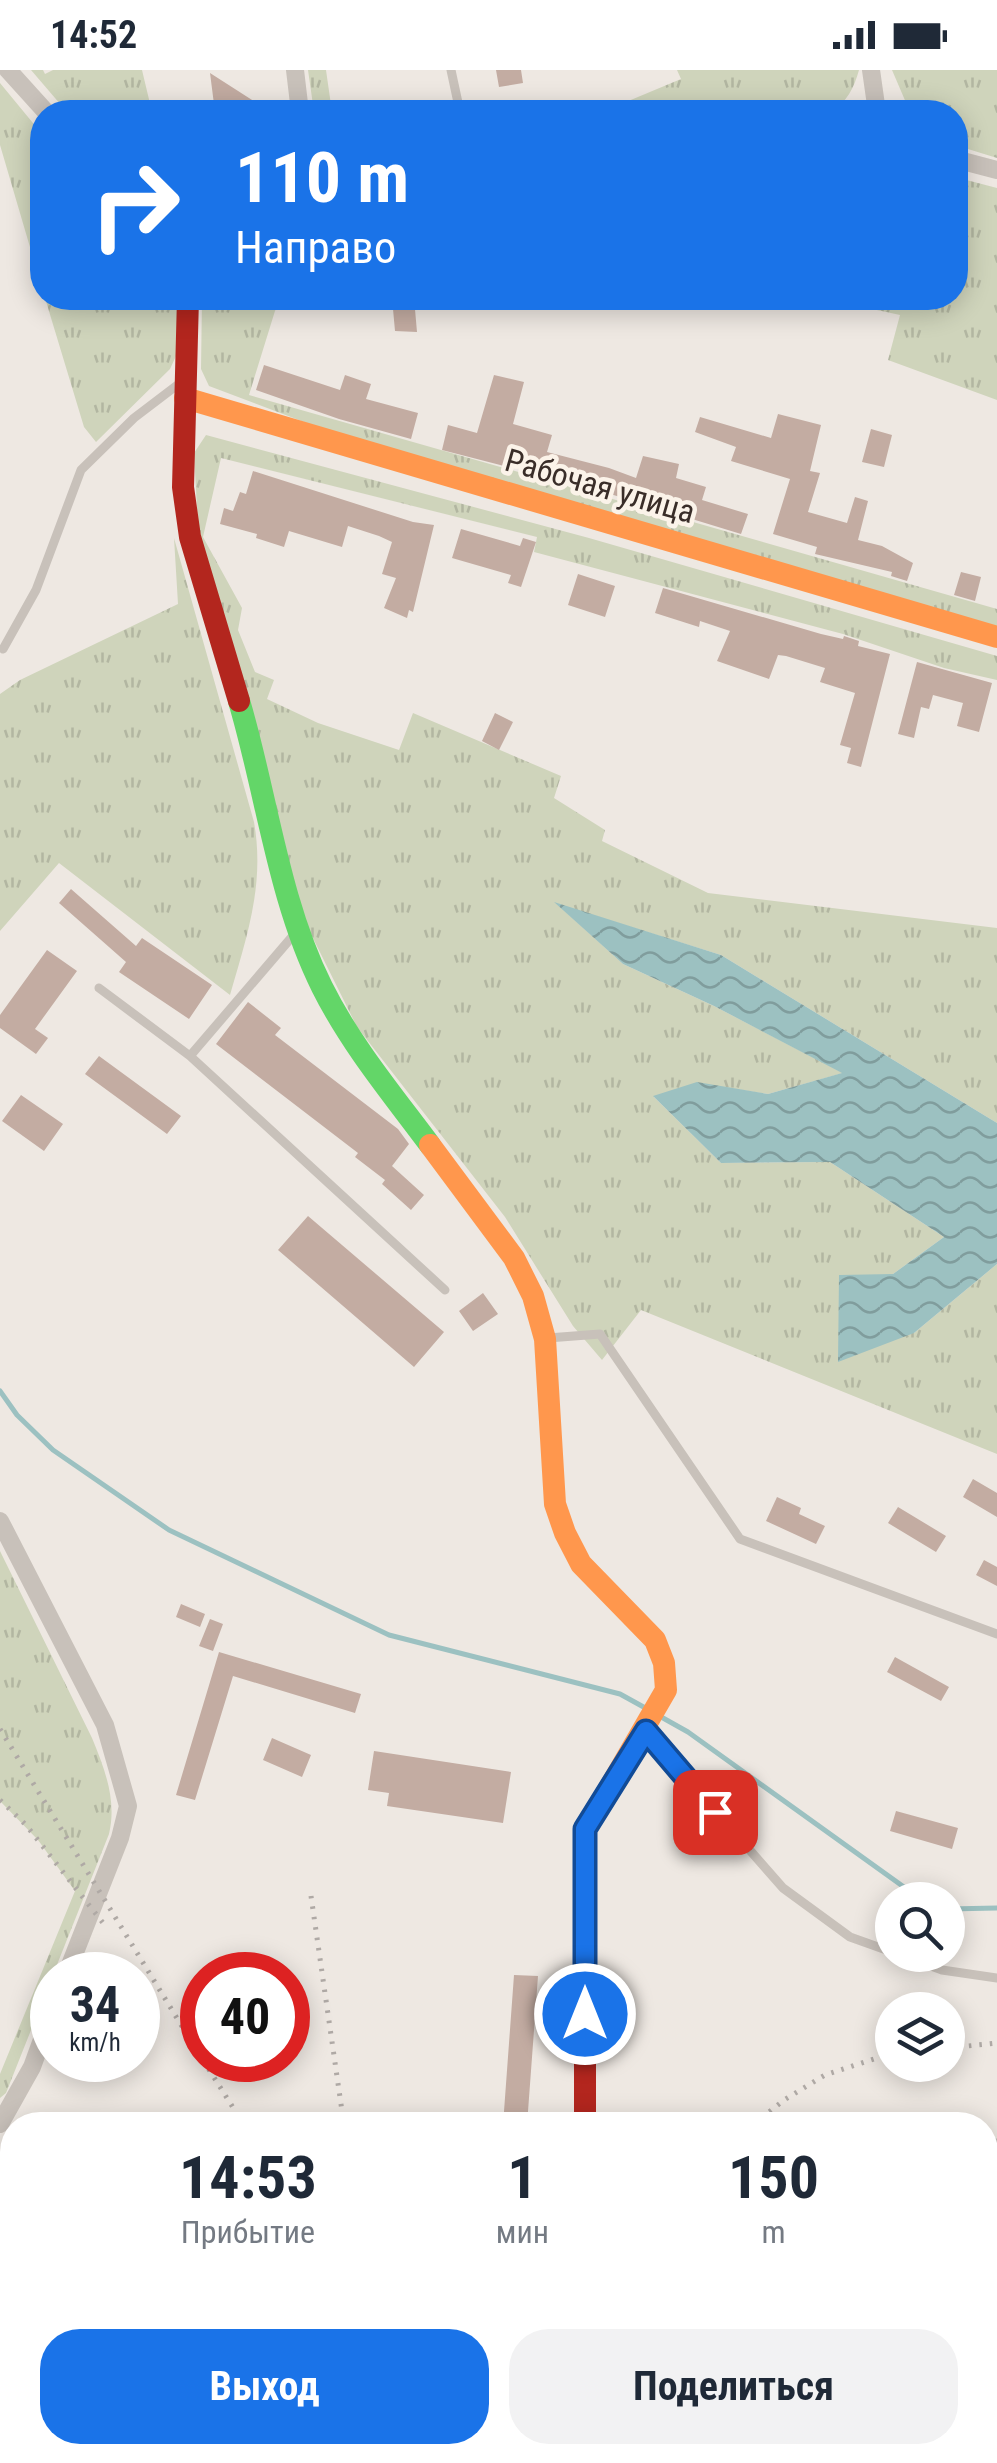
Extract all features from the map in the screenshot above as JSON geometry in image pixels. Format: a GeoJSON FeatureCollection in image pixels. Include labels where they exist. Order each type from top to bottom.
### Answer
{"type":"FeatureCollection","features":[{"type":"Feature","properties":{"kind":"street"},"geometry":{"type":"LineString","coordinates":[[8,70],[35,100]]}},
{"type":"Feature","properties":{"kind":"street"},"geometry":{"type":"LineString","coordinates":[[295,70],[299,100]]}},
{"type":"Feature","properties":{"kind":"street"},"geometry":{"type":"LineString","coordinates":[[871,70],[875,100]]}},
{"type":"Feature","properties":{"kind":"street"},"geometry":{"type":"LineString","coordinates":[[968,162],[997,170]]}},
{"type":"Feature","properties":{"kind":"street"},"geometry":{"type":"LineString","coordinates":[[188,310],[183,487],[190,537],[244,716],[298,929],[321,985],[348,1034],[514,1258],[534,1296],[545,1339],[555,1504],[565,1533],[582,1564],[655,1640],[664,1663],[666,1690],[646,1731],[585,1829],[585,2112]]}},
{"type":"Feature","properties":{"kind":"street","name":"Рабочая улица"},"geometry":{"type":"LineString","coordinates":[[185,388],[997,637]]}},
{"type":"Feature","properties":{"kind":"street"},"geometry":{"type":"LineString","coordinates":[[0,1521],[105,1725],[128,1806],[120,1838],[75,1952]]}},
{"type":"Feature","properties":{"kind":"street"},"geometry":{"type":"LineString","coordinates":[[7,2112],[30,2071]]}},
{"type":"Feature","properties":{"kind":"lane"},"geometry":{"type":"LineString","coordinates":[[451,70],[457,100]]}},
{"type":"Feature","properties":{"kind":"lane"},"geometry":{"type":"LineString","coordinates":[[3,649],[36,590],[81,470],[134,418],[185,388]]}},
{"type":"Feature","properties":{"kind":"lane"},"geometry":{"type":"LineString","coordinates":[[190,1056],[298,929]]}},
{"type":"Feature","properties":{"kind":"lane"},"geometry":{"type":"LineString","coordinates":[[99,988],[190,1056],[444,1290]]}},
{"type":"Feature","properties":{"kind":"lane"},"geometry":{"type":"LineString","coordinates":[[545,1339],[600,1334],[740,1539],[997,1634]]}},
{"type":"Feature","properties":{"kind":"lane"},"geometry":{"type":"LineString","coordinates":[[646,1731],[783,1888],[850,1936],[875,1946]]}},
{"type":"Feature","properties":{"kind":"lane"},"geometry":{"type":"LineString","coordinates":[[956,1972],[997,1978]]}},
{"type":"Feature","properties":{"kind":"green space"},"geometry":{"type":"Polygon","coordinates":[[[31,70],[43,70],[45,74],[53,70],[142,70],[149,100],[57,100],[31,70]]]}},
{"type":"Feature","properties":{"kind":"green space"},"geometry":{"type":"Polygon","coordinates":[[[308,70],[326,70],[330,100],[312,100],[308,70]]]}},
{"type":"Feature","properties":{"kind":"green space"},"geometry":{"type":"Polygon","coordinates":[[[677,70],[859,70],[844,100],[631,100],[681,79],[677,70]]]}},
{"type":"Feature","properties":{"kind":"green space"},"geometry":{"type":"Polygon","coordinates":[[[892,70],[997,70],[997,158],[968,149],[968,100],[905,100],[892,70]]]}},
{"type":"Feature","properties":{"kind":"green space"},"geometry":{"type":"Polygon","coordinates":[[[0,83],[30,119],[30,247],[0,145],[0,83]]]}},
{"type":"Feature","properties":{"kind":"green space"},"geometry":{"type":"Polygon","coordinates":[[[968,180],[997,188],[997,400],[888,360],[900,315],[877,310],[968,310],[968,180]]]}},
{"type":"Feature","properties":{"kind":"green space"},"geometry":{"type":"Polygon","coordinates":[[[49,310],[178,310],[176,356],[170,369],[96,442],[84,427],[49,310]]]}},
{"type":"Feature","properties":{"kind":"green space"},"geometry":{"type":"Polygon","coordinates":[[[202,310],[275,310],[249,395],[997,609],[997,627],[354,441],[209,386],[201,369],[202,310]]]}},
{"type":"Feature","properties":{"kind":"green space"},"geometry":{"type":"Polygon","coordinates":[[[206,435],[589,538],[997,656],[997,680],[944,668],[843,634],[534,552],[537,537],[221,458],[203,537],[242,608],[238,630],[255,672],[274,680],[267,699],[318,723],[399,750],[413,713],[561,776],[554,798],[605,830],[602,841],[708,893],[997,928],[997,1123],[721,955],[557,904],[623,964],[843,1073],[768,1094],[697,1083],[654,1097],[721,1163],[830,1162],[944,1237],[893,1274],[914,1333],[997,1264],[997,1454],[641,1310],[602,1360],[573,1326],[505,1217],[357,1027],[301,914],[199,545],[194,453],[206,435]]]}},
{"type":"Feature","properties":{"kind":"green space"},"geometry":{"type":"Polygon","coordinates":[[[174,538],[254,822],[257,845],[256,888],[230,995],[59,863],[0,931],[0,694],[20,680],[178,604],[174,538]]]}},
{"type":"Feature","properties":{"kind":"green space"},"geometry":{"type":"Polygon","coordinates":[[[0,1551],[92,1738],[111,1797],[109,1834],[62,1952],[50,1952],[75,1891],[38,1840],[0,1801],[0,1551]]]}},
{"type":"Feature","properties":{"kind":"green space"},"geometry":{"type":"Polygon","coordinates":[[[30,2001],[30,2033],[6,2093],[0,2098],[0,2074],[30,2001]]]}},
{"type":"Feature","properties":{"kind":"water"},"geometry":{"type":"Polygon","coordinates":[[[554,902],[721,955],[997,1123],[997,1264],[914,1333],[838,1362],[839,1275],[893,1274],[944,1237],[830,1162],[721,1163],[653,1096],[697,1082],[768,1094],[842,1073],[623,964],[554,902]]]}},
{"type":"Feature","properties":{"kind":"building"},"geometry":{"type":"Polygon","coordinates":[[[496,70],[521,70],[523,83],[499,87],[496,70]]]}},
{"type":"Feature","properties":{"kind":"building"},"geometry":{"type":"Polygon","coordinates":[[[210,73],[252,100],[213,100],[210,73]]]}},
{"type":"Feature","properties":{"kind":"building"},"geometry":{"type":"Polygon","coordinates":[[[393,310],[415,310],[417,332],[395,331],[393,310]]]}},
{"type":"Feature","properties":{"kind":"building"},"geometry":{"type":"Polygon","coordinates":[[[264,365],[340,390],[345,375],[371,384],[366,399],[418,413],[411,439],[256,390],[264,365]]]}},
{"type":"Feature","properties":{"kind":"building"},"geometry":{"type":"Polygon","coordinates":[[[494,375],[524,382],[513,424],[552,435],[547,452],[636,478],[643,456],[679,464],[676,478],[706,487],[702,500],[748,514],[741,534],[509,463],[508,467],[442,450],[448,425],[477,433],[494,375]]]}},
{"type":"Feature","properties":{"kind":"building"},"geometry":{"type":"Polygon","coordinates":[[[778,414],[821,425],[810,471],[820,473],[808,512],[847,523],[855,497],[868,501],[858,540],[882,546],[913,563],[907,581],[891,576],[892,572],[815,554],[817,547],[773,534],[790,479],[731,461],[736,447],[695,432],[700,417],[771,438],[778,414]]]}},
{"type":"Feature","properties":{"kind":"building"},"geometry":{"type":"Polygon","coordinates":[[[871,429],[892,435],[884,467],[862,462],[871,429]]]}},
{"type":"Feature","properties":{"kind":"building"},"geometry":{"type":"Polygon","coordinates":[[[253,471],[413,522],[434,525],[413,612],[409,610],[407,618],[384,608],[396,578],[382,574],[392,542],[379,536],[348,526],[342,547],[289,531],[284,547],[256,538],[257,534],[220,524],[224,508],[233,511],[240,492],[246,494],[253,471]]]}},
{"type":"Feature","properties":{"kind":"building"},"geometry":{"type":"Polygon","coordinates":[[[461,529],[520,546],[523,538],[536,542],[521,587],[508,583],[511,575],[452,558],[461,529]]]}},
{"type":"Feature","properties":{"kind":"building"},"geometry":{"type":"Polygon","coordinates":[[[961,572],[981,577],[975,601],[954,595],[961,572]]]}},
{"type":"Feature","properties":{"kind":"building"},"geometry":{"type":"Polygon","coordinates":[[[578,574],[615,586],[605,617],[568,605],[578,574]]]}},
{"type":"Feature","properties":{"kind":"building"},"geometry":{"type":"Polygon","coordinates":[[[663,588],[821,634],[843,639],[844,636],[859,641],[858,646],[890,654],[861,767],[847,763],[851,748],[840,745],[855,693],[820,682],[825,668],[786,656],[778,655],[769,679],[717,661],[730,631],[700,621],[699,627],[655,613],[663,588]]]}},
{"type":"Feature","properties":{"kind":"building"},"geometry":{"type":"Polygon","coordinates":[[[917,662],[992,683],[979,732],[957,726],[963,703],[933,695],[929,709],[921,707],[914,738],[898,734],[917,662]]]}},
{"type":"Feature","properties":{"kind":"building"},"geometry":{"type":"Polygon","coordinates":[[[495,713],[513,722],[499,750],[482,741],[495,713]]]}},
{"type":"Feature","properties":{"kind":"building"},"geometry":{"type":"Polygon","coordinates":[[[71,889],[136,946],[142,938],[212,985],[189,1019],[119,972],[126,962],[59,903],[71,889]]]}},
{"type":"Feature","properties":{"kind":"building"},"geometry":{"type":"Polygon","coordinates":[[[47,950],[77,971],[35,1029],[48,1038],[36,1054],[0,1028],[0,1015],[47,950]]]}},
{"type":"Feature","properties":{"kind":"building"},"geometry":{"type":"Polygon","coordinates":[[[248,1002],[281,1028],[275,1035],[398,1129],[409,1144],[392,1166],[424,1195],[411,1210],[382,1184],[385,1180],[355,1157],[358,1153],[216,1044],[248,1002]]]}},
{"type":"Feature","properties":{"kind":"building"},"geometry":{"type":"Polygon","coordinates":[[[99,1056],[181,1116],[167,1134],[85,1074],[99,1056]]]}},
{"type":"Feature","properties":{"kind":"building"},"geometry":{"type":"Polygon","coordinates":[[[21,1095],[63,1124],[44,1151],[2,1121],[21,1095]]]}},
{"type":"Feature","properties":{"kind":"building"},"geometry":{"type":"Polygon","coordinates":[[[308,1216],[444,1332],[414,1367],[278,1250],[308,1216]]]}},
{"type":"Feature","properties":{"kind":"building"},"geometry":{"type":"Polygon","coordinates":[[[483,1293],[498,1314],[473,1331],[459,1311],[483,1293]]]}},
{"type":"Feature","properties":{"kind":"building"},"geometry":{"type":"Polygon","coordinates":[[[973,1479],[997,1493],[997,1517],[963,1497],[973,1479]]]}},
{"type":"Feature","properties":{"kind":"building"},"geometry":{"type":"Polygon","coordinates":[[[777,1497],[801,1508],[799,1514],[825,1526],[816,1544],[766,1521],[777,1497]]]}},
{"type":"Feature","properties":{"kind":"building"},"geometry":{"type":"Polygon","coordinates":[[[898,1507],[946,1536],[936,1552],[888,1523],[898,1507]]]}},
{"type":"Feature","properties":{"kind":"building"},"geometry":{"type":"Polygon","coordinates":[[[984,1560],[997,1567],[997,1586],[976,1575],[984,1560]]]}},
{"type":"Feature","properties":{"kind":"building"},"geometry":{"type":"Polygon","coordinates":[[[181,1604],[205,1614],[200,1627],[176,1617],[181,1604]]]}},
{"type":"Feature","properties":{"kind":"building"},"geometry":{"type":"Polygon","coordinates":[[[210,1619],[223,1624],[213,1651],[199,1646],[210,1619]]]}},
{"type":"Feature","properties":{"kind":"building"},"geometry":{"type":"Polygon","coordinates":[[[219,1652],[361,1694],[355,1713],[233,1676],[195,1800],[176,1795],[219,1652]]]}},
{"type":"Feature","properties":{"kind":"building"},"geometry":{"type":"Polygon","coordinates":[[[895,1657],[949,1687],[941,1701],[887,1672],[895,1657]]]}},
{"type":"Feature","properties":{"kind":"building"},"geometry":{"type":"Polygon","coordinates":[[[272,1738],[311,1755],[302,1777],[263,1760],[272,1738]]]}},
{"type":"Feature","properties":{"kind":"building"},"geometry":{"type":"Polygon","coordinates":[[[374,1751],[511,1772],[503,1823],[387,1806],[389,1793],[368,1790],[374,1751]]]}},
{"type":"Feature","properties":{"kind":"building"},"geometry":{"type":"Polygon","coordinates":[[[896,1811],[958,1828],[952,1849],[890,1831],[896,1811]]]}},
{"type":"Feature","properties":{"kind":"building"},"geometry":{"type":"Polygon","coordinates":[[[514,1975],[538,1976],[528,2112],[504,2112],[514,1975]]]}},
{"type":"Feature","properties":{"kind":"waterway"},"geometry":{"type":"LineString","coordinates":[[0,1391],[17,1415],[53,1450],[169,1530],[389,1635],[620,1694],[649,1710]]}},
{"type":"Feature","properties":{"kind":"waterway"},"geometry":{"type":"LineString","coordinates":[[663,1718],[897,1882]]}},
{"type":"Feature","properties":{"kind":"waterway"},"geometry":{"type":"LineString","coordinates":[[965,1909],[997,1908]]}},
{"type":"Feature","properties":{"kind":"railway"},"geometry":{"type":"LineString","coordinates":[[0,1729],[180,2023]]}},
{"type":"Feature","properties":{"kind":"railway"},"geometry":{"type":"LineString","coordinates":[[0,1800],[26,1825],[107,1928]]}},
{"type":"Feature","properties":{"kind":"railway"},"geometry":{"type":"LineString","coordinates":[[311,1896],[342,2112]]}},
{"type":"Feature","properties":{"kind":"railway"},"geometry":{"type":"LineString","coordinates":[[965,2046],[997,2043]]}},
{"type":"Feature","properties":{"kind":"railway"},"geometry":{"type":"LineString","coordinates":[[769,2112],[825,2075],[875,2059]]}},
{"type":"Feature","properties":{"kind":"railway"},"geometry":{"type":"LineString","coordinates":[[217,2082],[236,2112]]}},
{"type":"Feature","properties":{"kind":"traffic: fast"},"geometry":{"type":"LineString","coordinates":[[239,701],[284,883],[307,953],[346,1029],[430,1145]]}},
{"type":"Feature","properties":{"kind":"traffic: slow"},"geometry":{"type":"LineString","coordinates":[[185,398],[997,637]]}},
{"type":"Feature","properties":{"kind":"traffic: slow"},"geometry":{"type":"LineString","coordinates":[[430,1145],[514,1258],[533,1296],[545,1339],[555,1504],[565,1533],[581,1564],[655,1640],[664,1663],[666,1690],[585,1830]]}},
{"type":"Feature","properties":{"kind":"traffic: jam"},"geometry":{"type":"LineString","coordinates":[[188,310],[183,487],[190,537],[239,701]]}},
{"type":"Feature","properties":{"kind":"traffic: jam"},"geometry":{"type":"LineString","coordinates":[[585,1830],[585,2112]]}},
{"type":"Feature","properties":{"kind":"route"},"geometry":{"type":"LineString","coordinates":[[585,2014],[585,1829],[646,1731],[715,1812]]}}]}
